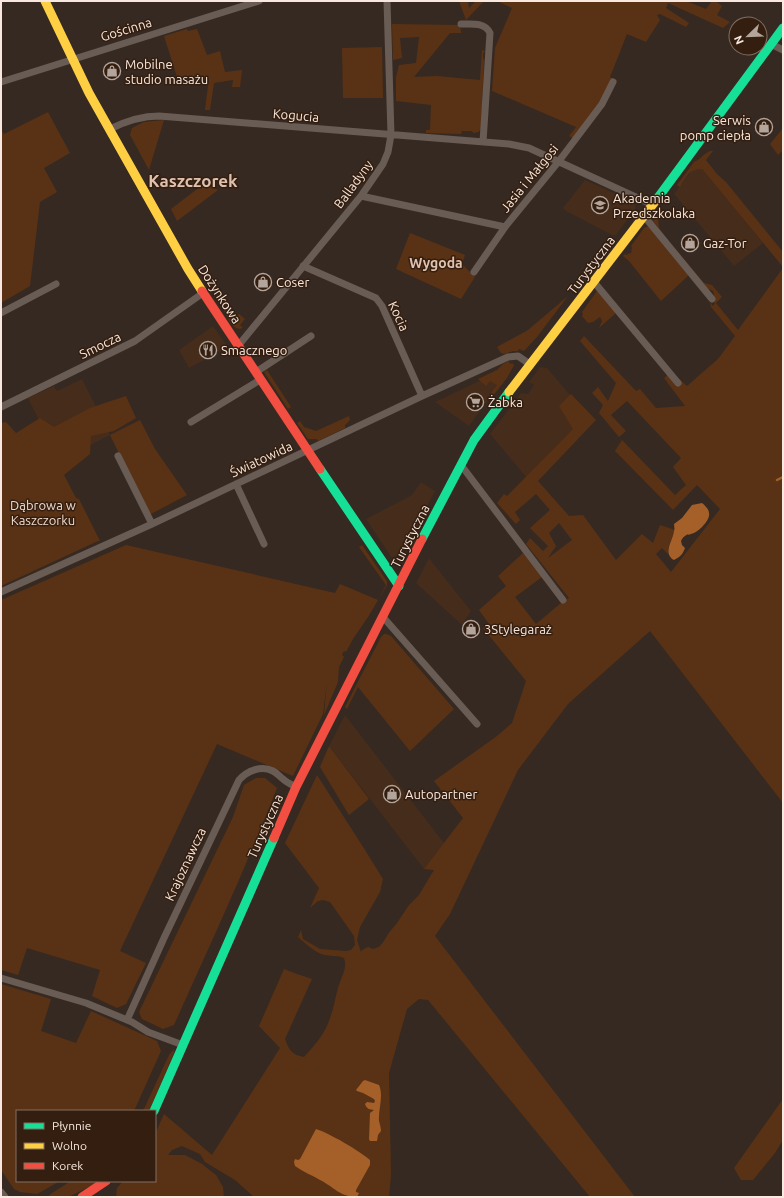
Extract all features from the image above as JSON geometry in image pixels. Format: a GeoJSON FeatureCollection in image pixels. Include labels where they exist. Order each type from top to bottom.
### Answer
{"type":"FeatureCollection","features":[{"type":"Feature","properties":{"kind":"main road","name":"Dożynkowa"},"geometry":{"type":"LineString","coordinates":[[45,1],[89,94],[180,255],[238,346],[399,586]]}},
{"type":"Feature","properties":{"kind":"main road","name":"Turystyczna"},"geometry":{"type":"LineString","coordinates":[[154,1110],[296,787],[474,440],[644,216],[783,28]]}},
{"type":"Feature","properties":{"kind":"main road"},"geometry":{"type":"LineString","coordinates":[[76,1197],[84,1196],[105,1182]]}},
{"type":"Feature","properties":{"kind":"street","name":"Gościnna"},"geometry":{"type":"LineString","coordinates":[[1,82],[260,1]]}},
{"type":"Feature","properties":{"kind":"street","name":"Balladyny"},"geometry":{"type":"LineString","coordinates":[[238,346],[361,196],[383,164],[388,152],[391,135],[387,1]]}},
{"type":"Feature","properties":{"kind":"street"},"geometry":{"type":"LineString","coordinates":[[461,24],[482,25],[487,28],[490,33],[483,142]]}},
{"type":"Feature","properties":{"kind":"street"},"geometry":{"type":"LineString","coordinates":[[771,44],[783,50]]}},
{"type":"Feature","properties":{"kind":"street","name":"Jasia i Małgosi"},"geometry":{"type":"LineString","coordinates":[[361,196],[505,227],[559,161],[602,104],[613,82]]}},
{"type":"Feature","properties":{"kind":"street","name":"Kogucia"},"geometry":{"type":"LineString","coordinates":[[110,129],[135,118],[154,116],[519,145],[559,161],[652,205]]}},
{"type":"Feature","properties":{"kind":"street"},"geometry":{"type":"LineString","coordinates":[[644,216],[712,299]]}},
{"type":"Feature","properties":{"kind":"street"},"geometry":{"type":"LineString","coordinates":[[474,272],[505,227]]}},
{"type":"Feature","properties":{"kind":"street","name":"Kocia"},"geometry":{"type":"LineString","coordinates":[[303,266],[376,298],[382,306],[422,396]]}},
{"type":"Feature","properties":{"kind":"street"},"geometry":{"type":"LineString","coordinates":[[594,282],[678,382]]}},
{"type":"Feature","properties":{"kind":"street"},"geometry":{"type":"LineString","coordinates":[[1,313],[56,284]]}},
{"type":"Feature","properties":{"kind":"street","name":"Smocza"},"geometry":{"type":"LineString","coordinates":[[1,407],[135,341],[203,293]]}},
{"type":"Feature","properties":{"kind":"street"},"geometry":{"type":"LineString","coordinates":[[191,422],[258,376],[311,336]]}},
{"type":"Feature","properties":{"kind":"street","name":"Światowida"},"geometry":{"type":"LineString","coordinates":[[1,592],[152,524],[422,396],[508,357],[518,356],[531,365]]}},
{"type":"Feature","properties":{"kind":"street"},"geometry":{"type":"LineString","coordinates":[[118,456],[152,524]]}},
{"type":"Feature","properties":{"kind":"street"},"geometry":{"type":"LineString","coordinates":[[460,465],[564,600]]}},
{"type":"Feature","properties":{"kind":"street"},"geometry":{"type":"LineString","coordinates":[[236,484],[264,544]]}},
{"type":"Feature","properties":{"kind":"street"},"geometry":{"type":"LineString","coordinates":[[383,617],[476,724]]}},
{"type":"Feature","properties":{"kind":"street","name":"Krajoznawcza"},"geometry":{"type":"LineString","coordinates":[[127,1020],[239,780],[248,772],[265,768],[274,771],[284,780],[296,787]]}},
{"type":"Feature","properties":{"kind":"street"},"geometry":{"type":"LineString","coordinates":[[1,978],[86,1003],[127,1020],[148,1032],[183,1045]]}},
{"type":"Feature","properties":{"kind":"street"},"geometry":{"type":"LineString","coordinates":[[1,1192],[5,1197]]}},
{"type":"Feature","properties":{"kind":"shaded area"},"geometry":{"type":"Polygon","coordinates":[[[694,169],[702,169],[763,243],[734,266],[674,194],[694,169]]]}},
{"type":"Feature","properties":{"kind":"shaded area","name":"Akademia Przedszkolaka"},"geometry":{"type":"Polygon","coordinates":[[[585,180],[634,202],[636,208],[616,235],[612,235],[563,208],[585,180]]]}},
{"type":"Feature","properties":{"kind":"shaded area"},"geometry":{"type":"Polygon","coordinates":[[[213,326],[228,347],[189,368],[179,350],[213,326]]]}},
{"type":"Feature","properties":{"kind":"shaded area"},"geometry":{"type":"Polygon","coordinates":[[[513,365],[469,426],[435,402],[513,365]]]}},
{"type":"Feature","properties":{"kind":"shaded area"},"geometry":{"type":"Polygon","coordinates":[[[540,367],[547,368],[593,422],[532,484],[490,434],[521,393],[528,394],[534,385],[529,382],[540,367]]]}},
{"type":"Feature","properties":{"kind":"shaded area"},"geometry":{"type":"Polygon","coordinates":[[[82,379],[110,435],[59,461],[28,398],[54,386],[57,391],[82,379]]]}},
{"type":"Feature","properties":{"kind":"shaded area"},"geometry":{"type":"Polygon","coordinates":[[[421,482],[435,491],[403,552],[392,558],[366,519],[412,495],[421,482]]]}},
{"type":"Feature","properties":{"kind":"shaded area"},"geometry":{"type":"Polygon","coordinates":[[[702,503],[708,509],[708,518],[702,527],[692,534],[683,537],[681,541],[685,548],[681,555],[674,560],[669,554],[668,550],[673,535],[674,524],[682,518],[692,505],[702,503]]]}},
{"type":"Feature","properties":{"kind":"shaded area"},"geometry":{"type":"Polygon","coordinates":[[[429,558],[471,611],[462,625],[416,583],[429,558]]]}},
{"type":"Feature","properties":{"kind":"shaded area"},"geometry":{"type":"Polygon","coordinates":[[[345,715],[444,843],[424,869],[329,746],[345,715]]]}},
{"type":"Feature","properties":{"kind":"shaded area"},"geometry":{"type":"Polygon","coordinates":[[[365,1080],[379,1085],[381,1094],[379,1121],[381,1131],[378,1135],[377,1141],[370,1141],[369,1139],[370,1113],[374,1110],[368,1108],[365,1104],[367,1102],[374,1103],[375,1101],[374,1099],[356,1090],[365,1080]]]}},
{"type":"Feature","properties":{"kind":"shaded area"},"geometry":{"type":"Polygon","coordinates":[[[316,1129],[329,1134],[370,1160],[370,1165],[356,1190],[356,1192],[359,1193],[357,1197],[351,1197],[342,1193],[295,1166],[295,1159],[300,1159],[316,1129]]]}},
{"type":"Feature","properties":{"kind":"green space"},"geometry":{"type":"Polygon","coordinates":[[[459,1],[468,1],[469,8],[476,1],[484,1],[466,20],[459,1]]]}},
{"type":"Feature","properties":{"kind":"green space"},"geometry":{"type":"Polygon","coordinates":[[[497,1],[686,1],[706,9],[712,1],[716,1],[722,6],[717,15],[728,21],[728,24],[723,28],[668,3],[666,8],[689,23],[686,27],[660,14],[657,15],[660,20],[646,42],[627,34],[610,77],[618,81],[612,80],[600,102],[573,138],[569,136],[576,127],[492,91],[495,48],[512,8],[497,1]]]}},
{"type":"Feature","properties":{"kind":"green space"},"geometry":{"type":"Polygon","coordinates":[[[392,24],[460,25],[461,33],[450,33],[414,77],[437,76],[480,80],[482,50],[485,51],[483,53],[481,130],[474,133],[471,131],[462,131],[461,134],[426,133],[426,130],[430,130],[431,105],[396,101],[396,77],[399,65],[416,63],[419,37],[400,38],[402,58],[393,60],[392,24]]]}},
{"type":"Feature","properties":{"kind":"green space"},"geometry":{"type":"Polygon","coordinates":[[[187,29],[188,31],[197,29],[207,55],[220,51],[225,72],[242,70],[240,87],[232,87],[233,80],[214,83],[210,110],[205,110],[209,78],[179,83],[164,36],[187,29]]]}},
{"type":"Feature","properties":{"kind":"green space"},"geometry":{"type":"Polygon","coordinates":[[[382,47],[383,98],[343,98],[342,48],[382,47]]]}},
{"type":"Feature","properties":{"kind":"green space"},"geometry":{"type":"Polygon","coordinates":[[[48,112],[70,153],[44,168],[57,192],[40,202],[30,286],[1,303],[1,130],[4,134],[48,112]]]}},
{"type":"Feature","properties":{"kind":"green space"},"geometry":{"type":"Polygon","coordinates":[[[164,120],[149,170],[130,135],[132,128],[144,122],[164,120]]]}},
{"type":"Feature","properties":{"kind":"green space"},"geometry":{"type":"Polygon","coordinates":[[[783,128],[783,150],[778,155],[770,144],[783,128]]]}},
{"type":"Feature","properties":{"kind":"green space"},"geometry":{"type":"Polygon","coordinates":[[[710,151],[713,151],[706,160],[717,174],[726,182],[783,252],[783,267],[702,169],[694,170],[686,177],[680,187],[677,185],[694,162],[710,151]]]}},
{"type":"Feature","properties":{"kind":"green space"},"geometry":{"type":"Polygon","coordinates":[[[205,183],[218,190],[177,221],[171,209],[205,183]]]}},
{"type":"Feature","properties":{"kind":"green space"},"geometry":{"type":"Polygon","coordinates":[[[658,213],[660,214],[658,217],[659,228],[653,221],[658,213]]]}},
{"type":"Feature","properties":{"kind":"green space"},"geometry":{"type":"Polygon","coordinates":[[[648,226],[688,276],[661,301],[629,261],[623,256],[625,254],[630,254],[632,251],[631,246],[644,228],[648,226]]]}},
{"type":"Feature","properties":{"kind":"green space"},"geometry":{"type":"Polygon","coordinates":[[[410,233],[465,255],[462,264],[475,277],[461,299],[396,269],[410,233]]]}},
{"type":"Feature","properties":{"kind":"green space"},"geometry":{"type":"Polygon","coordinates":[[[673,245],[704,283],[712,285],[722,297],[716,303],[738,330],[783,268],[783,803],[650,631],[568,704],[518,770],[450,914],[435,936],[635,1197],[590,1197],[428,1000],[419,999],[407,1009],[389,1073],[391,1175],[389,1197],[254,1197],[235,1180],[205,1162],[200,1154],[182,1146],[172,1150],[168,1155],[185,1155],[202,1164],[216,1175],[223,1187],[224,1197],[116,1197],[117,1188],[122,1182],[156,1182],[156,1132],[164,1114],[212,1155],[280,1048],[259,1026],[284,969],[312,979],[285,1039],[290,1049],[297,1055],[304,1057],[316,1044],[328,1024],[345,969],[344,958],[321,954],[310,948],[298,937],[301,930],[303,939],[320,949],[346,951],[351,950],[355,945],[354,936],[330,902],[323,900],[318,901],[310,908],[319,888],[285,843],[317,775],[383,879],[380,892],[360,927],[357,940],[361,952],[368,947],[373,949],[379,947],[409,905],[419,895],[434,870],[424,869],[463,818],[434,781],[497,736],[512,723],[526,681],[483,628],[489,624],[479,610],[506,586],[498,576],[523,553],[542,577],[515,597],[536,624],[569,598],[526,544],[530,538],[543,551],[548,546],[530,528],[550,510],[536,494],[515,512],[520,520],[516,524],[497,503],[504,494],[507,496],[573,429],[559,406],[571,394],[596,420],[538,481],[569,516],[583,515],[616,560],[642,534],[653,543],[660,525],[675,530],[668,549],[668,554],[662,548],[656,554],[671,572],[720,509],[697,485],[673,510],[615,451],[622,440],[675,495],[686,485],[673,467],[681,458],[627,401],[611,415],[626,431],[619,437],[599,413],[603,405],[592,393],[598,387],[608,401],[616,383],[580,341],[584,336],[636,391],[640,389],[656,408],[685,406],[664,378],[671,372],[687,386],[718,359],[735,336],[711,307],[710,302],[713,306],[715,303],[713,291],[707,288],[673,245]],[[559,523],[549,533],[556,546],[548,558],[572,540],[559,523]]]}},
{"type":"Feature","properties":{"kind":"green space"},"geometry":{"type":"Polygon","coordinates":[[[597,291],[599,291],[616,313],[599,328],[602,321],[600,317],[593,322],[588,323],[582,316],[582,312],[597,291]]]}},
{"type":"Feature","properties":{"kind":"green space"},"geometry":{"type":"Polygon","coordinates":[[[568,296],[537,337],[524,351],[519,349],[518,351],[504,354],[501,353],[497,347],[528,330],[568,296]]]}},
{"type":"Feature","properties":{"kind":"green space"},"geometry":{"type":"Polygon","coordinates":[[[226,308],[236,317],[239,314],[245,319],[240,325],[243,328],[236,328],[231,324],[224,311],[226,308]]]}},
{"type":"Feature","properties":{"kind":"green space"},"geometry":{"type":"Polygon","coordinates":[[[509,361],[510,364],[512,363],[514,365],[507,378],[492,397],[491,393],[497,385],[490,381],[486,386],[478,379],[497,370],[509,361]]]}},
{"type":"Feature","properties":{"kind":"green space"},"geometry":{"type":"Polygon","coordinates":[[[267,370],[291,407],[288,409],[264,372],[267,370]]]}},
{"type":"Feature","properties":{"kind":"green space","name":"Dąbrowa w Kaszczorku"},"geometry":{"type":"Polygon","coordinates":[[[126,396],[136,418],[114,431],[91,436],[90,454],[64,475],[76,498],[79,499],[100,541],[1,586],[1,423],[6,422],[16,433],[40,418],[54,427],[90,408],[126,396]]]}},
{"type":"Feature","properties":{"kind":"green space"},"geometry":{"type":"Polygon","coordinates":[[[349,416],[350,420],[345,425],[345,428],[318,441],[317,439],[308,439],[297,423],[300,421],[304,427],[316,431],[349,416]]]}},
{"type":"Feature","properties":{"kind":"green space"},"geometry":{"type":"Polygon","coordinates":[[[140,420],[155,449],[187,495],[149,515],[110,435],[140,420]]]}},
{"type":"Feature","properties":{"kind":"green space"},"geometry":{"type":"Polygon","coordinates":[[[126,545],[335,593],[340,584],[378,600],[386,585],[359,547],[362,545],[387,581],[387,585],[368,617],[353,639],[346,652],[344,651],[342,655],[344,657],[339,667],[338,682],[324,715],[327,681],[323,714],[293,776],[217,744],[120,951],[146,963],[126,1004],[117,1008],[92,996],[100,970],[27,948],[18,975],[1,970],[1,600],[126,545]]]}},
{"type":"Feature","properties":{"kind":"green space"},"geometry":{"type":"Polygon","coordinates":[[[384,634],[391,636],[454,709],[410,751],[358,687],[347,709],[345,707],[381,637],[384,634]]]}},
{"type":"Feature","properties":{"kind":"green space"},"geometry":{"type":"Polygon","coordinates":[[[329,746],[369,799],[349,815],[320,767],[329,746]]]}},
{"type":"Feature","properties":{"kind":"green space"},"geometry":{"type":"Polygon","coordinates":[[[256,778],[265,778],[277,788],[240,878],[174,1025],[163,1029],[142,1019],[139,1012],[233,817],[244,785],[256,778]]]}},
{"type":"Feature","properties":{"kind":"green space"},"geometry":{"type":"Polygon","coordinates":[[[1,984],[51,999],[41,1031],[76,1043],[91,1011],[157,1041],[161,1051],[134,1110],[16,1110],[16,1182],[58,1182],[37,1194],[20,1192],[14,1189],[1,1170],[1,984]]]}},
{"type":"Feature","properties":{"kind":"green space"},"geometry":{"type":"Polygon","coordinates":[[[174,1049],[174,1053],[149,1110],[143,1110],[169,1055],[174,1049]]]}},
{"type":"Feature","properties":{"kind":"green space"},"geometry":{"type":"Polygon","coordinates":[[[783,1099],[783,1140],[775,1153],[753,1180],[741,1180],[734,1168],[783,1099]]]}},
{"type":"Feature","properties":{"kind":"green space"},"geometry":{"type":"Polygon","coordinates":[[[69,1182],[97,1182],[68,1197],[50,1197],[49,1195],[69,1182]]]}},
{"type":"Feature","properties":{"kind":"waterway"},"geometry":{"type":"LineString","coordinates":[[777,480],[783,477]]}},
{"type":"Feature","properties":{"kind":"traffic: fast"},"geometry":{"type":"LineString","coordinates":[[657,199],[783,28]]}},
{"type":"Feature","properties":{"kind":"traffic: fast"},"geometry":{"type":"LineString","coordinates":[[422,539],[474,440],[509,392]]}},
{"type":"Feature","properties":{"kind":"traffic: fast"},"geometry":{"type":"LineString","coordinates":[[320,469],[399,586]]}},
{"type":"Feature","properties":{"kind":"traffic: fast"},"geometry":{"type":"LineString","coordinates":[[154,1110],[274,838]]}},
{"type":"Feature","properties":{"kind":"traffic: slow"},"geometry":{"type":"LineString","coordinates":[[45,1],[89,93],[188,269],[202,291]]}},
{"type":"Feature","properties":{"kind":"traffic: slow"},"geometry":{"type":"LineString","coordinates":[[509,392],[657,199]]}},
{"type":"Feature","properties":{"kind":"traffic: jam"},"geometry":{"type":"LineString","coordinates":[[202,291],[320,469]]}},
{"type":"Feature","properties":{"kind":"traffic: jam"},"geometry":{"type":"LineString","coordinates":[[274,838],[296,787],[422,539]]}},
{"type":"Feature","properties":{"kind":"traffic: jam"},"geometry":{"type":"LineString","coordinates":[[82,1197],[104,1182]]}},
{"type":"Feature","properties":{"kind":"place","name":"Mobilne studio masażu"},"geometry":{"type":"Point","coordinates":[112,71]}},
{"type":"Feature","properties":{"kind":"place","name":"Serwis pomp ciepła"},"geometry":{"type":"Point","coordinates":[764,127]}},
{"type":"Feature","properties":{"kind":"place","name":"Akademia Przedszkolaka"},"geometry":{"type":"Point","coordinates":[600,205]}},
{"type":"Feature","properties":{"kind":"place","name":"Gaz-Tor"},"geometry":{"type":"Point","coordinates":[690,243]}},
{"type":"Feature","properties":{"kind":"place","name":"Coser"},"geometry":{"type":"Point","coordinates":[263,282]}},
{"type":"Feature","properties":{"kind":"place","name":"Smacznego"},"geometry":{"type":"Point","coordinates":[208,350]}},
{"type":"Feature","properties":{"kind":"place","name":"Żabka"},"geometry":{"type":"Point","coordinates":[475,402]}},
{"type":"Feature","properties":{"kind":"place","name":"3Stylegaraż"},"geometry":{"type":"Point","coordinates":[471,629]}},
{"type":"Feature","properties":{"kind":"place","name":"Autopartner"},"geometry":{"type":"Point","coordinates":[392,794]}},
{"type":"Feature","properties":{"kind":"district","name":"Kaszczorek"},"geometry":{"type":"Point","coordinates":[193,180]}},
{"type":"Feature","properties":{"kind":"district","name":"Wygoda"},"geometry":{"type":"Point","coordinates":[436,263]}}]}
